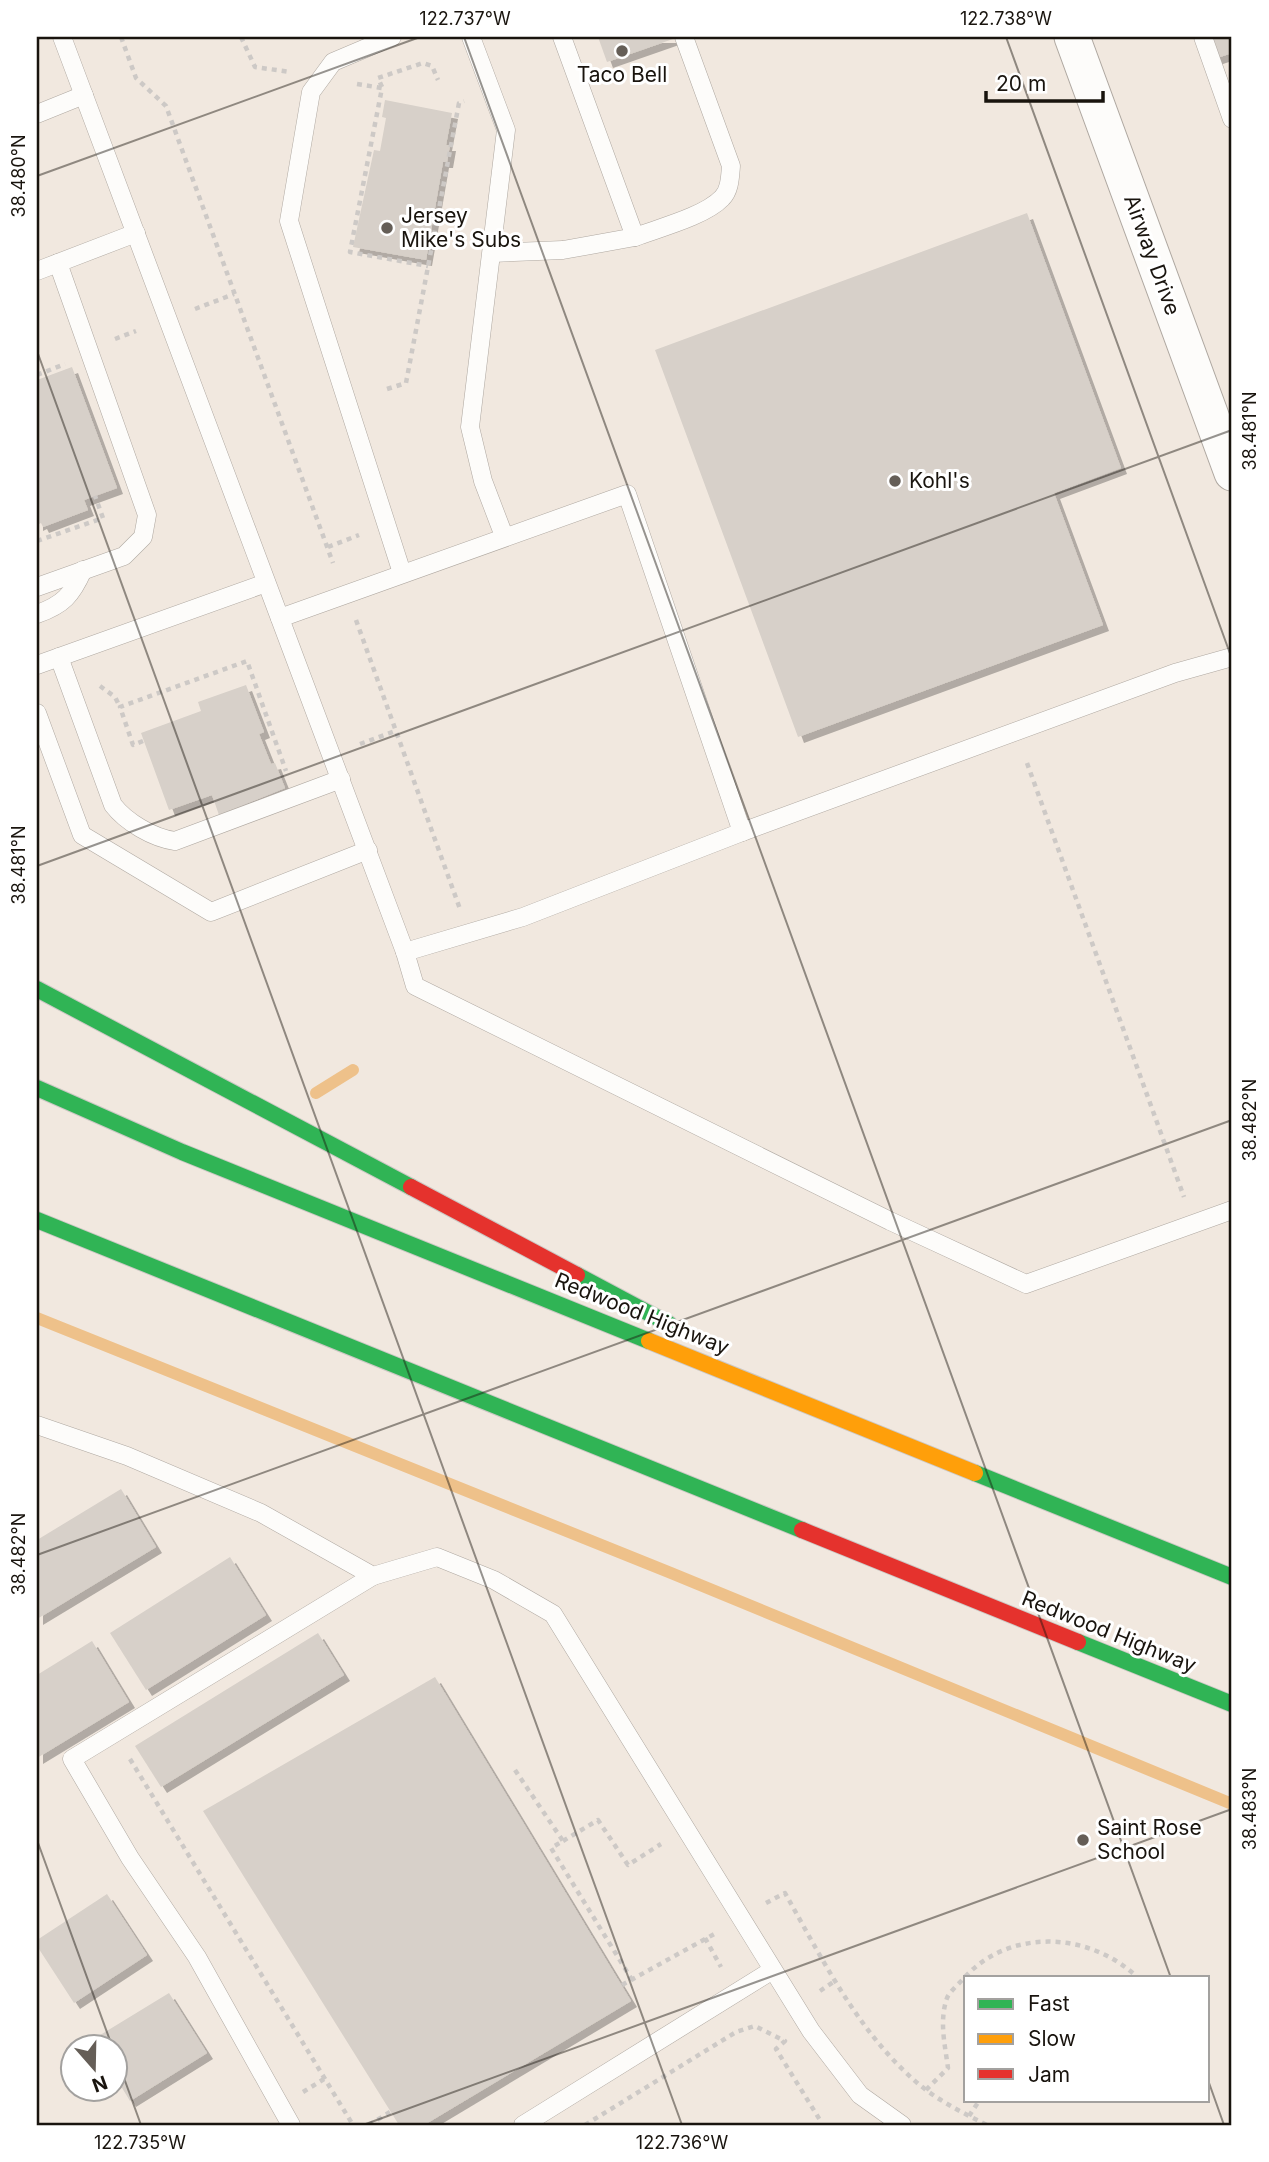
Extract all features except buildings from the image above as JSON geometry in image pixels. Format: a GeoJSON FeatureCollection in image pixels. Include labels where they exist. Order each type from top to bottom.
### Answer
{"type":"FeatureCollection","features":[{"type":"Feature","properties":{"kind":"highway"},"geometry":{"type":"LineString","coordinates":[[37,989],[678,1329]]}},
{"type":"Feature","properties":{"kind":"highway","name":"Redwood Highway"},"geometry":{"type":"LineString","coordinates":[[37,1088],[182,1152],[1232,1577]]}},
{"type":"Feature","properties":{"kind":"highway","name":"Redwood Highway"},"geometry":{"type":"LineString","coordinates":[[37,1220],[1232,1704]]}},
{"type":"Feature","properties":{"kind":"highway"},"geometry":{"type":"LineString","coordinates":[[715,1349],[850,1421]]}},
{"type":"Feature","properties":{"kind":"street","name":"Airway Drive"},"geometry":{"type":"LineString","coordinates":[[1072,37],[1232,473]]}},
{"type":"Feature","properties":{"kind":"lane"},"geometry":{"type":"LineString","coordinates":[[62,37],[368,850],[415,986],[878,1215],[1026,1284],[1232,1210]]}},
{"type":"Feature","properties":{"kind":"lane"},"geometry":{"type":"LineString","coordinates":[[393,37],[333,62],[311,92],[289,221],[402,573]]}},
{"type":"Feature","properties":{"kind":"lane"},"geometry":{"type":"LineString","coordinates":[[471,37],[506,130],[470,426],[483,481],[504,536]]}},
{"type":"Feature","properties":{"kind":"lane"},"geometry":{"type":"LineString","coordinates":[[562,37],[635,237]]}},
{"type":"Feature","properties":{"kind":"lane"},"geometry":{"type":"LineString","coordinates":[[492,253],[563,250],[635,237],[708,209],[724,197],[730,182],[731,166],[684,37]]}},
{"type":"Feature","properties":{"kind":"lane"},"geometry":{"type":"LineString","coordinates":[[1203,37],[1225,77],[1232,119]]}},
{"type":"Feature","properties":{"kind":"lane"},"geometry":{"type":"LineString","coordinates":[[37,114],[84,95]]}},
{"type":"Feature","properties":{"kind":"lane"},"geometry":{"type":"LineString","coordinates":[[37,271],[135,233]]}},
{"type":"Feature","properties":{"kind":"lane"},"geometry":{"type":"LineString","coordinates":[[37,587],[124,555],[143,537],[147,515],[58,263]]}},
{"type":"Feature","properties":{"kind":"lane"},"geometry":{"type":"LineString","coordinates":[[280,618],[627,494],[742,832]]}},
{"type":"Feature","properties":{"kind":"lane"},"geometry":{"type":"LineString","coordinates":[[37,614],[58,607],[73,593],[83,570]]}},
{"type":"Feature","properties":{"kind":"lane"},"geometry":{"type":"LineString","coordinates":[[37,665],[266,583]]}},
{"type":"Feature","properties":{"kind":"lane"},"geometry":{"type":"LineString","coordinates":[[59,657],[113,805],[119,813],[160,839],[175,841],[341,779]]}},
{"type":"Feature","properties":{"kind":"lane"},"geometry":{"type":"LineString","coordinates":[[405,952],[523,917],[742,832],[1175,673],[1232,657]]}},
{"type":"Feature","properties":{"kind":"lane"},"geometry":{"type":"LineString","coordinates":[[37,713],[82,835],[211,912],[368,850]]}},
{"type":"Feature","properties":{"kind":"lane"},"geometry":{"type":"LineString","coordinates":[[37,1425],[127,1456],[261,1513],[373,1576]]}},
{"type":"Feature","properties":{"kind":"lane"},"geometry":{"type":"LineString","coordinates":[[291,2125],[197,1957],[131,1858],[72,1759],[373,1576],[437,1557],[494,1580],[552,1614],[736,1909],[771,1971],[811,2031],[860,2095],[902,2125]]}},
{"type":"Feature","properties":{"kind":"lane"},"geometry":{"type":"LineString","coordinates":[[523,2125],[771,1971]]}},
{"type":"Feature","properties":{"kind":"path"},"geometry":{"type":"LineString","coordinates":[[121,37],[136,78],[166,106],[333,563]]}},
{"type":"Feature","properties":{"kind":"path"},"geometry":{"type":"LineString","coordinates":[[241,37],[255,67],[293,72]]}},
{"type":"Feature","properties":{"kind":"path"},"geometry":{"type":"LineString","coordinates":[[428,266],[350,253],[382,88],[378,78],[423,63],[432,66],[439,80]]}},
{"type":"Feature","properties":{"kind":"path"},"geometry":{"type":"LineString","coordinates":[[346,82],[382,88]]}},
{"type":"Feature","properties":{"kind":"path"},"geometry":{"type":"LineString","coordinates":[[387,389],[406,383],[459,103],[492,89]]}},
{"type":"Feature","properties":{"kind":"path"},"geometry":{"type":"LineString","coordinates":[[194,309],[234,294]]}},
{"type":"Feature","properties":{"kind":"path"},"geometry":{"type":"LineString","coordinates":[[37,375],[68,364],[65,357]]}},
{"type":"Feature","properties":{"kind":"path"},"geometry":{"type":"LineString","coordinates":[[37,541],[103,518],[95,496]]}},
{"type":"Feature","properties":{"kind":"path"},"geometry":{"type":"LineString","coordinates":[[354,616],[469,934]]}},
{"type":"Feature","properties":{"kind":"path"},"geometry":{"type":"LineString","coordinates":[[144,741],[133,745],[120,707],[247,661],[287,772],[296,768]]}},
{"type":"Feature","properties":{"kind":"path"},"geometry":{"type":"LineString","coordinates":[[359,744],[395,731]]}},
{"type":"Feature","properties":{"kind":"path"},"geometry":{"type":"LineString","coordinates":[[1027,763],[1194,1224]]}},
{"type":"Feature","properties":{"kind":"path"},"geometry":{"type":"LineString","coordinates":[[131,1753],[130,1762],[353,2125]]}},
{"type":"Feature","properties":{"kind":"path"},"geometry":{"type":"LineString","coordinates":[[515,1770],[563,1842]]}},
{"type":"Feature","properties":{"kind":"path"},"geometry":{"type":"LineString","coordinates":[[632,1980],[551,1848],[598,1820],[628,1865],[640,1857]]}},
{"type":"Feature","properties":{"kind":"path"},"geometry":{"type":"LineString","coordinates":[[760,1907],[785,1893],[835,1981],[875,2041],[926,2090],[987,2125]]}},
{"type":"Feature","properties":{"kind":"path"},"geometry":{"type":"LineString","coordinates":[[622,1985],[720,1930]]}},
{"type":"Feature","properties":{"kind":"path"},"geometry":{"type":"LineString","coordinates":[[705,1938],[721,1967]]}},
{"type":"Feature","properties":{"kind":"path"},"geometry":{"type":"LineString","coordinates":[[966,1976],[993,1953],[1023,1943],[1054,1941],[1080,1945],[1105,1955],[1135,1976]]}},
{"type":"Feature","properties":{"kind":"path"},"geometry":{"type":"LineString","coordinates":[[926,2090],[948,2068],[943,2029],[948,1996],[964,1978]]}},
{"type":"Feature","properties":{"kind":"path"},"geometry":{"type":"LineString","coordinates":[[814,1996],[835,1981]]}},
{"type":"Feature","properties":{"kind":"path"},"geometry":{"type":"LineString","coordinates":[[586,2125],[736,2032],[755,2026],[785,2041],[776,2049],[820,2120]]}},
{"type":"Feature","properties":{"kind":"path"},"geometry":{"type":"LineString","coordinates":[[299,2095],[324,2079]]}},
{"type":"Feature","properties":{"kind":"path"},"geometry":{"type":"LineString","coordinates":[[969,2116],[978,2102]]}},
{"type":"Feature","properties":{"kind":"path"},"geometry":{"type":"LineString","coordinates":[[369,2125],[390,2112]]}},
{"type":"Feature","properties":{"kind":"waterway"},"geometry":{"type":"LineString","coordinates":[[316,1093],[353,1070]]}},
{"type":"Feature","properties":{"kind":"waterway"},"geometry":{"type":"LineString","coordinates":[[37,1318],[671,1573],[1232,1804]]}},
{"type":"Feature","properties":{"kind":"traffic: fast"},"geometry":{"type":"LineString","coordinates":[[37,989],[411,1187]]}},
{"type":"Feature","properties":{"kind":"traffic: fast"},"geometry":{"type":"LineString","coordinates":[[37,1088],[182,1152],[649,1341]]}},
{"type":"Feature","properties":{"kind":"traffic: fast"},"geometry":{"type":"LineString","coordinates":[[37,1220],[802,1530]]}},
{"type":"Feature","properties":{"kind":"traffic: fast"},"geometry":{"type":"LineString","coordinates":[[577,1275],[669,1324]]}},
{"type":"Feature","properties":{"kind":"traffic: fast"},"geometry":{"type":"LineString","coordinates":[[975,1473],[1232,1577]]}},
{"type":"Feature","properties":{"kind":"traffic: fast"},"geometry":{"type":"LineString","coordinates":[[1078,1642],[1232,1704]]}},
{"type":"Feature","properties":{"kind":"traffic: slow"},"geometry":{"type":"LineString","coordinates":[[649,1341],[975,1473]]}},
{"type":"Feature","properties":{"kind":"traffic: jam"},"geometry":{"type":"LineString","coordinates":[[411,1187],[577,1275]]}},
{"type":"Feature","properties":{"kind":"traffic: jam"},"geometry":{"type":"LineString","coordinates":[[802,1530],[1078,1642]]}},
{"type":"Feature","properties":{"kind":"place","name":"Taco Bell"},"geometry":{"type":"Point","coordinates":[622,51]}},
{"type":"Feature","properties":{"kind":"place","name":"Jersey Mike's Subs"},"geometry":{"type":"Point","coordinates":[387,228]}},
{"type":"Feature","properties":{"kind":"place","name":"Kohl's"},"geometry":{"type":"Point","coordinates":[895,481]}},
{"type":"Feature","properties":{"kind":"place","name":"Saint Rose School"},"geometry":{"type":"Point","coordinates":[1083,1840]}}]}
